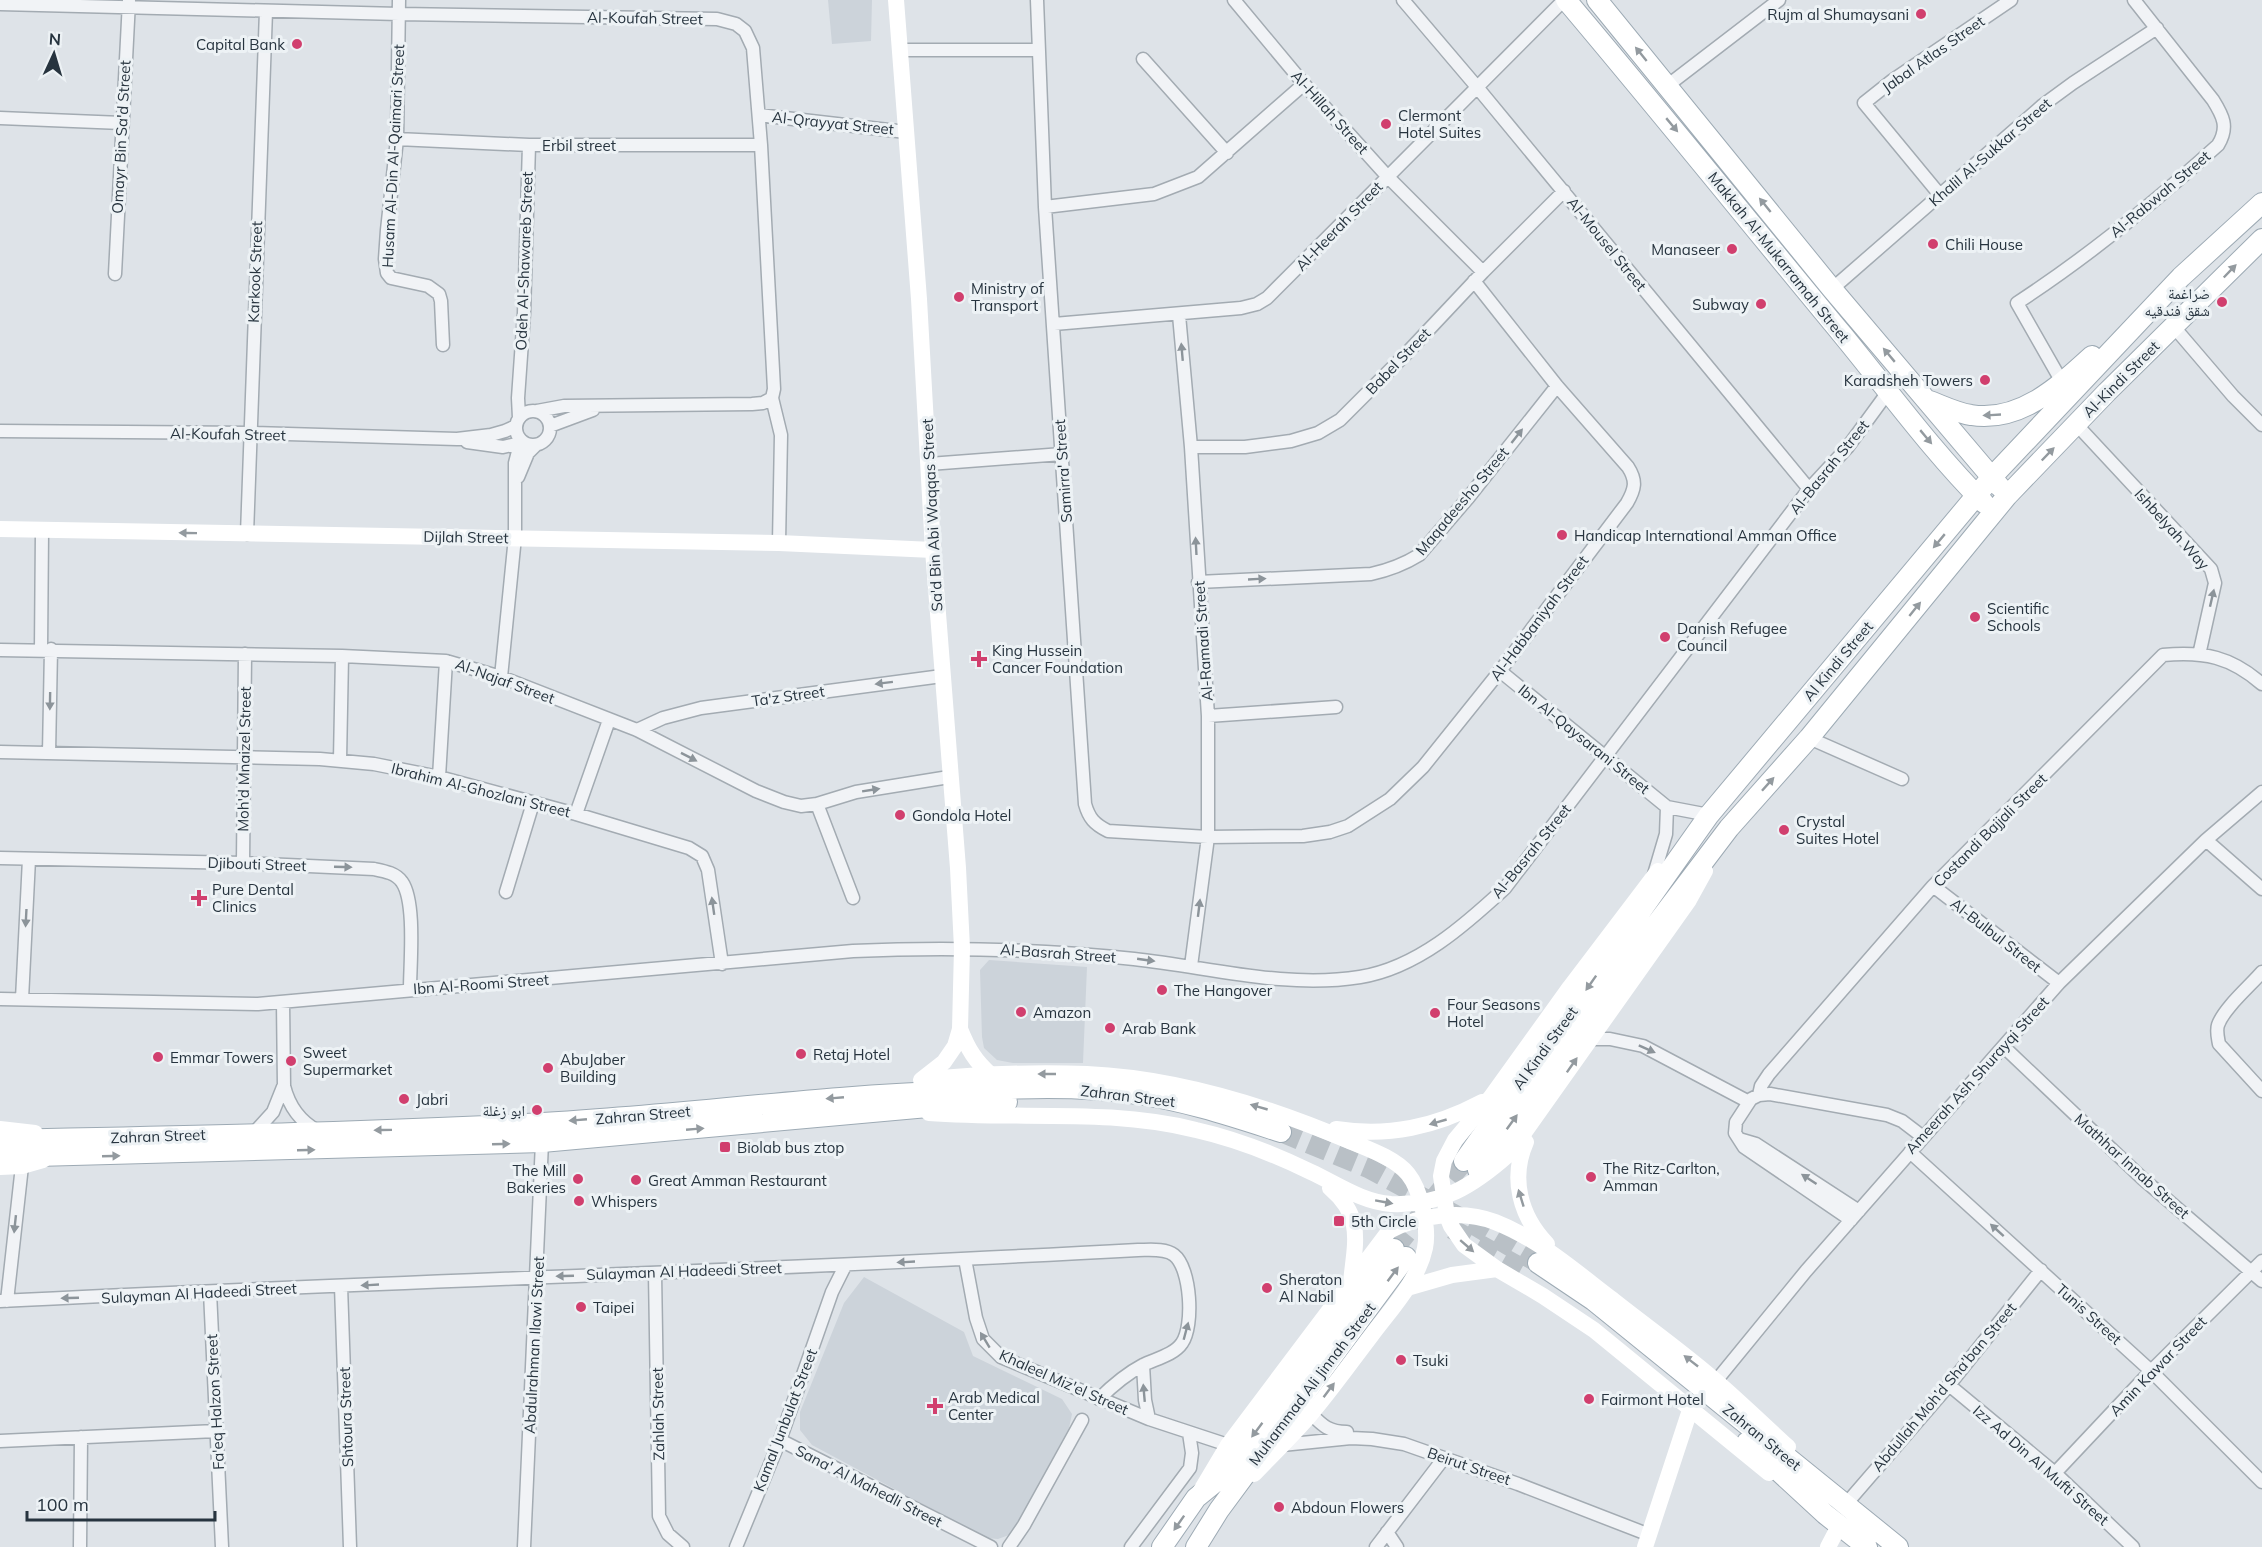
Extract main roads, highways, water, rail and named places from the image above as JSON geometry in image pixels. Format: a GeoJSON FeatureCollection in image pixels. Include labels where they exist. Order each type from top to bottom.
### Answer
{"type":"FeatureCollection","features":[{"type":"Feature","properties":{"kind":"main road","name":"Sa'd Bin Abi Waqqas Street"},"geometry":{"type":"LineString","coordinates":[[896,0],[920,299],[933,550],[949,777],[958,868],[962,948],[960,1029],[955,1046],[944,1062],[921,1080]]}},
{"type":"Feature","properties":{"kind":"main road","name":"Makkah Al-Mukarramah Street"},"geometry":{"type":"LineString","coordinates":[[1565,0],[1707,167],[1888,392],[1993,513]]}},
{"type":"Feature","properties":{"kind":"main road","name":"Makkah Al-Mukarramah Street"},"geometry":{"type":"LineString","coordinates":[[1597,0],[1832,289],[2007,496]]}},
{"type":"Feature","properties":{"kind":"main road","name":"Al Kindi Street"},"geometry":{"type":"LineString","coordinates":[[2007,496],[1809,738],[1729,828],[1471,1165],[1709,815],[1991,478],[2181,277],[2262,203]]}},
{"type":"Feature","properties":{"kind":"main road","name":"Al-Kindi Street"},"geometry":{"type":"LineString","coordinates":[[2007,496],[2262,239]]}},
{"type":"Feature","properties":{"kind":"main road"},"geometry":{"type":"LineString","coordinates":[[1927,400],[1971,415],[1995,416],[2019,411],[2062,382],[2105,344],[2144,316]]}},
{"type":"Feature","properties":{"kind":"main road","name":"Dijlah Street"},"geometry":{"type":"LineString","coordinates":[[0,529],[514,537],[779,543],[933,550]]}},
{"type":"Feature","properties":{"kind":"main road"},"geometry":{"type":"LineString","coordinates":[[1709,815],[1687,833],[1570,987],[1491,1097],[1455,1140],[1448,1151],[1441,1176],[1444,1197],[1450,1226],[1464,1245],[1497,1269],[1594,1330],[1755,1462],[1832,1520],[1828,1547]]}},
{"type":"Feature","properties":{"kind":"main road"},"geometry":{"type":"LineString","coordinates":[[894,1102],[951,1115],[1111,1116],[1156,1121],[1230,1138],[1312,1172],[1358,1196],[1389,1203],[1421,1202],[1444,1197],[1465,1189],[1509,1155],[1689,900],[1729,828]]}},
{"type":"Feature","properties":{"kind":"main road","name":"Sa'd Bin Abi Waqqas Street"},"geometry":{"type":"LineString","coordinates":[[960,1029],[968,1050],[991,1075]]}},
{"type":"Feature","properties":{"kind":"main road"},"geometry":{"type":"LineString","coordinates":[[894,1102],[921,1080],[991,1075],[1088,1074],[1148,1081],[1211,1094],[1266,1109],[1315,1126],[1369,1149],[1408,1174],[1421,1202],[1426,1220],[1447,1215],[1470,1215],[1495,1221],[1526,1237],[1565,1263],[1716,1381],[1790,1449],[1825,1487]]}},
{"type":"Feature","properties":{"kind":"main road"},"geometry":{"type":"LineString","coordinates":[[1315,1126],[1373,1132],[1409,1129],[1457,1115],[1491,1097]]}},
{"type":"Feature","properties":{"kind":"main road","name":"Zahran Street"},"geometry":{"type":"LineString","coordinates":[[0,1140],[546,1123],[894,1102],[1033,1101],[1130,1104],[1177,1112],[1279,1137]]}},
{"type":"Feature","properties":{"kind":"main road","name":"Zahran Street"},"geometry":{"type":"LineString","coordinates":[[0,1157],[542,1143],[894,1102]]}},
{"type":"Feature","properties":{"kind":"main road"},"geometry":{"type":"LineString","coordinates":[[1538,1113],[1518,1162],[1517,1185],[1524,1209],[1533,1228],[1565,1263]]}},
{"type":"Feature","properties":{"kind":"main road"},"geometry":{"type":"LineString","coordinates":[[0,1129],[20,1130],[65,1139]]}},
{"type":"Feature","properties":{"kind":"main road"},"geometry":{"type":"LineString","coordinates":[[0,1167],[22,1166],[52,1157]]}},
{"type":"Feature","properties":{"kind":"main road"},"geometry":{"type":"LineString","coordinates":[[1312,1172],[1343,1199],[1353,1218],[1355,1239],[1352,1283]]}},
{"type":"Feature","properties":{"kind":"main road","name":"Muhammad Ali Jinnah Street"},"geometry":{"type":"LineString","coordinates":[[1161,1547],[1196,1498],[1228,1445],[1389,1231],[1401,1225],[1426,1220],[1425,1246],[1421,1261],[1407,1288],[1311,1414],[1219,1510]]}},
{"type":"Feature","properties":{"kind":"main road","name":"Muhammad Ali Jinnah Street"},"geometry":{"type":"LineString","coordinates":[[1196,1498],[1222,1476],[1400,1253],[1219,1510],[1196,1547]]}},
{"type":"Feature","properties":{"kind":"main road"},"geometry":{"type":"LineString","coordinates":[[1407,1288],[1452,1275],[1497,1269]]}},
{"type":"Feature","properties":{"kind":"main road","name":"Zahran Street"},"geometry":{"type":"LineString","coordinates":[[1867,1547],[1832,1520],[1764,1456],[1535,1269],[1593,1300],[1898,1547]]}},
{"type":"Feature","properties":{"kind":"main road"},"geometry":{"type":"LineString","coordinates":[[1647,1536],[1690,1410]]}},
{"type":"Feature","properties":{"kind":"tunnel"},"geometry":{"type":"LineString","coordinates":[[1281,1132],[1368,1168],[1474,1225],[1538,1263]]}},
{"type":"Feature","properties":{"kind":"tunnel"},"geometry":{"type":"LineString","coordinates":[[1394,1249],[1464,1161]]}},
{"type":"Feature","properties":{"kind":"tunnel"},"geometry":{"type":"LineString","coordinates":[[1452,1229],[1525,1270]]}},
{"type":"Feature","properties":{"kind":"place","name":"Rujm al Shumaysani"},"geometry":{"type":"Point","coordinates":[1921,14]}},
{"type":"Feature","properties":{"kind":"place","name":"Capital Bank"},"geometry":{"type":"Point","coordinates":[297,44]}},
{"type":"Feature","properties":{"kind":"place","name":"Clermont Hotel Suites"},"geometry":{"type":"Point","coordinates":[1386,124]}},
{"type":"Feature","properties":{"kind":"place","name":"Chili House"},"geometry":{"type":"Point","coordinates":[1933,244]}},
{"type":"Feature","properties":{"kind":"place","name":"Manaseer"},"geometry":{"type":"Point","coordinates":[1732,249]}},
{"type":"Feature","properties":{"kind":"place","name":"Ministry of Transport"},"geometry":{"type":"Point","coordinates":[959,297]}},
{"type":"Feature","properties":{"kind":"place","name":"ضراغمة شقق فندقيه"},"geometry":{"type":"Point","coordinates":[2222,302]}},
{"type":"Feature","properties":{"kind":"place","name":"Subway"},"geometry":{"type":"Point","coordinates":[1761,304]}},
{"type":"Feature","properties":{"kind":"place","name":"Karadsheh Towers"},"geometry":{"type":"Point","coordinates":[1985,380]}},
{"type":"Feature","properties":{"kind":"place","name":"Handicap International Amman Office"},"geometry":{"type":"Point","coordinates":[1562,535]}},
{"type":"Feature","properties":{"kind":"place","name":"Scientific Schools"},"geometry":{"type":"Point","coordinates":[1975,617]}},
{"type":"Feature","properties":{"kind":"place","name":"Danish Refugee Council"},"geometry":{"type":"Point","coordinates":[1665,637]}},
{"type":"Feature","properties":{"kind":"place","name":"King Hussein Cancer Foundation"},"geometry":{"type":"Point","coordinates":[979,659]}},
{"type":"Feature","properties":{"kind":"place","name":"Gondola Hotel"},"geometry":{"type":"Point","coordinates":[900,815]}},
{"type":"Feature","properties":{"kind":"place","name":"Crystal Suites Hotel"},"geometry":{"type":"Point","coordinates":[1784,830]}},
{"type":"Feature","properties":{"kind":"place","name":"Pure Dental Clinics"},"geometry":{"type":"Point","coordinates":[199,898]}},
{"type":"Feature","properties":{"kind":"place","name":"The Hangover"},"geometry":{"type":"Point","coordinates":[1162,990]}},
{"type":"Feature","properties":{"kind":"place","name":"Amazon"},"geometry":{"type":"Point","coordinates":[1021,1012]}},
{"type":"Feature","properties":{"kind":"place","name":"Four Seasons Hotel"},"geometry":{"type":"Point","coordinates":[1435,1013]}},
{"type":"Feature","properties":{"kind":"place","name":"Arab Bank"},"geometry":{"type":"Point","coordinates":[1110,1028]}},
{"type":"Feature","properties":{"kind":"place","name":"Retaj Hotel"},"geometry":{"type":"Point","coordinates":[801,1054]}},
{"type":"Feature","properties":{"kind":"place","name":"Emmar Towers"},"geometry":{"type":"Point","coordinates":[158,1057]}},
{"type":"Feature","properties":{"kind":"place","name":"Sweet Supermarket"},"geometry":{"type":"Point","coordinates":[291,1061]}},
{"type":"Feature","properties":{"kind":"place","name":"AbuJaber Building"},"geometry":{"type":"Point","coordinates":[548,1068]}},
{"type":"Feature","properties":{"kind":"place","name":"Jabri"},"geometry":{"type":"Point","coordinates":[404,1099]}},
{"type":"Feature","properties":{"kind":"place","name":"ابو زغلة"},"geometry":{"type":"Point","coordinates":[537,1110]}},
{"type":"Feature","properties":{"kind":"place","name":"Biolab bus ztop"},"geometry":{"type":"Point","coordinates":[725,1147]}},
{"type":"Feature","properties":{"kind":"place","name":"The Ritz-Carlton, Amman"},"geometry":{"type":"Point","coordinates":[1591,1177]}},
{"type":"Feature","properties":{"kind":"place","name":"The Mill Bakeries"},"geometry":{"type":"Point","coordinates":[578,1179]}},
{"type":"Feature","properties":{"kind":"place","name":"Great Amman Restaurant"},"geometry":{"type":"Point","coordinates":[636,1180]}},
{"type":"Feature","properties":{"kind":"place","name":"Whispers"},"geometry":{"type":"Point","coordinates":[579,1201]}},
{"type":"Feature","properties":{"kind":"place","name":"5th Circle"},"geometry":{"type":"Point","coordinates":[1339,1221]}},
{"type":"Feature","properties":{"kind":"place","name":"Sheraton Al Nabil"},"geometry":{"type":"Point","coordinates":[1267,1288]}},
{"type":"Feature","properties":{"kind":"place","name":"Taipei"},"geometry":{"type":"Point","coordinates":[581,1307]}},
{"type":"Feature","properties":{"kind":"place","name":"Tsuki"},"geometry":{"type":"Point","coordinates":[1401,1360]}},
{"type":"Feature","properties":{"kind":"place","name":"Fairmont Hotel"},"geometry":{"type":"Point","coordinates":[1589,1399]}},
{"type":"Feature","properties":{"kind":"place","name":"Arab Medical Center"},"geometry":{"type":"Point","coordinates":[935,1406]}},
{"type":"Feature","properties":{"kind":"place","name":"Abdoun Flowers"},"geometry":{"type":"Point","coordinates":[1279,1507]}}]}
